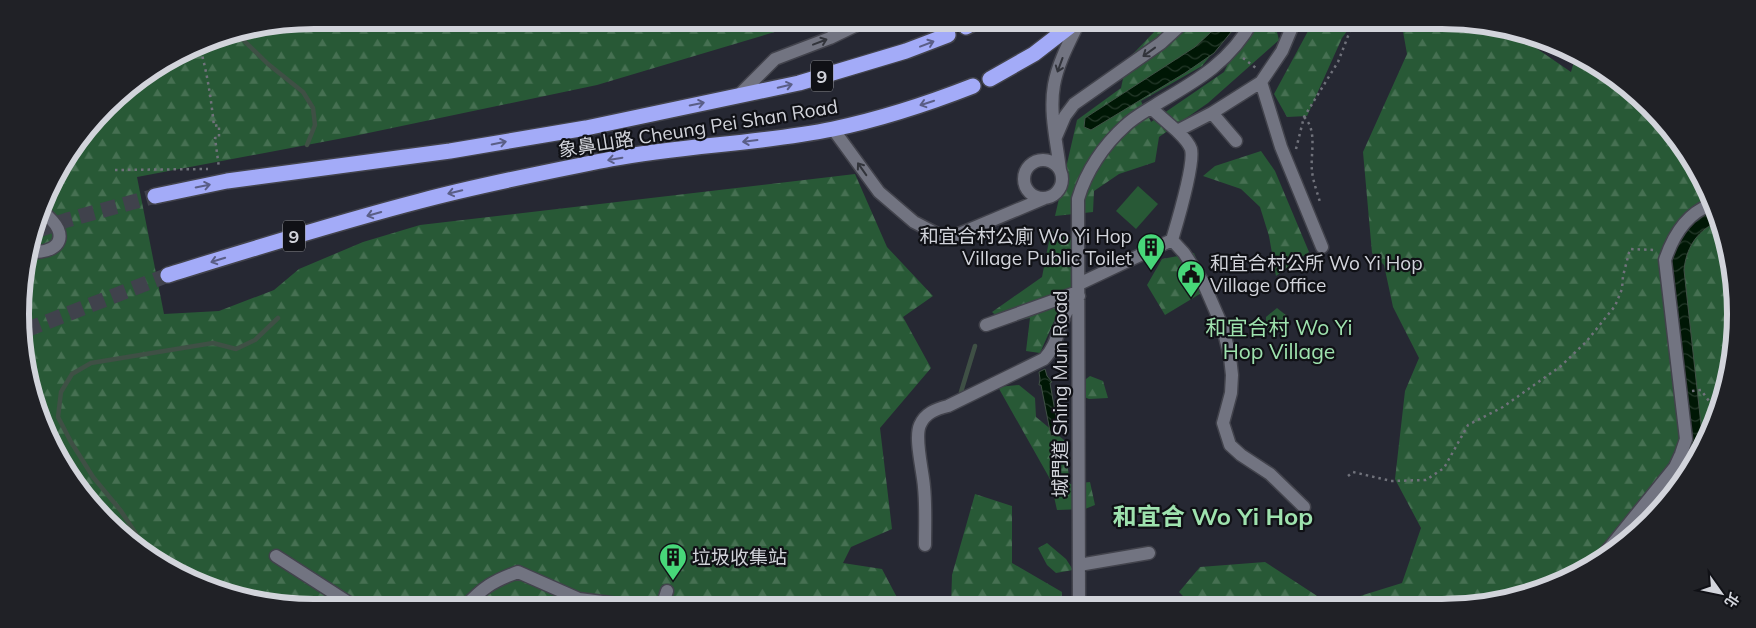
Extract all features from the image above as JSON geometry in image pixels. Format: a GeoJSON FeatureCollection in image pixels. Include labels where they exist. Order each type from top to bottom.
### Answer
{"type":"FeatureCollection","features":[{"type":"Feature","properties":{"kind":"highway"},"geometry":{"type":"LineString","coordinates":[[990,79],[1034,54],[1067,29]]}},
{"type":"Feature","properties":{"kind":"highway","name":"象鼻山路 Cheung Pei Shan Road"},"geometry":{"type":"LineString","coordinates":[[155,196],[236,180],[494,144],[586,128],[799,83],[862,65],[948,35]]}},
{"type":"Feature","properties":{"kind":"highway","name":"象鼻山路 Cheung Pei Shan Road"},"geometry":{"type":"LineString","coordinates":[[168,275],[300,234],[420,200],[662,150],[833,129],[929,103],[973,86]]}},
{"type":"Feature","properties":{"kind":"street"},"geometry":{"type":"LineString","coordinates":[[738,96],[775,59],[848,29]]}},
{"type":"Feature","properties":{"kind":"street"},"geometry":{"type":"LineString","coordinates":[[833,129],[879,192],[914,222],[947,239],[1056,192],[1061,176],[1053,114],[1054,85],[1059,66],[1075,29]]}},
{"type":"Feature","properties":{"kind":"street"},"geometry":{"type":"LineString","coordinates":[[1056,137],[1065,116],[1074,104],[1161,43],[1176,29]]}},
{"type":"Feature","properties":{"kind":"street","name":"城門道 Shing Mun Road"},"geometry":{"type":"LineString","coordinates":[[1079,599],[1079,291],[1077,227],[1078,198],[1081,187],[1088,173],[1115,136],[1126,125],[1195,82],[1221,62],[1241,40],[1248,29]]}},
{"type":"Feature","properties":{"kind":"street"},"geometry":{"type":"LineString","coordinates":[[1176,131],[1212,113],[1259,76],[1282,51],[1291,29]]}},
{"type":"Feature","properties":{"kind":"street"},"geometry":{"type":"LineString","coordinates":[[1259,76],[1281,147],[1322,247]]}},
{"type":"Feature","properties":{"kind":"street"},"geometry":{"type":"LineString","coordinates":[[986,325],[1079,291],[1172,240],[1186,190],[1192,154],[1187,142],[1152,108]]}},
{"type":"Feature","properties":{"kind":"street"},"geometry":{"type":"LineString","coordinates":[[1212,113],[1236,141]]}},
{"type":"Feature","properties":{"kind":"street"},"geometry":{"type":"LineString","coordinates":[[1045,198],[1033,195],[1025,185],[1025,172],[1033,162],[1039,160],[1051,162],[1061,176],[1081,187]]}},
{"type":"Feature","properties":{"kind":"street"},"geometry":{"type":"LineString","coordinates":[[1617,539],[1674,467],[1686,439],[1665,260],[1671,242],[1678,231],[1696,210],[1706,206]]}},
{"type":"Feature","properties":{"kind":"street"},"geometry":{"type":"LineString","coordinates":[[35,252],[40,253],[52,249],[59,238],[59,231],[46,216]]}},
{"type":"Feature","properties":{"kind":"street"},"geometry":{"type":"LineString","coordinates":[[1172,240],[1184,253],[1203,282],[1223,328],[1232,374],[1231,392],[1223,423],[1230,444],[1241,455],[1270,474],[1304,508]]}},
{"type":"Feature","properties":{"kind":"street"},"geometry":{"type":"LineString","coordinates":[[925,545],[924,486],[917,434],[920,424],[926,415],[1044,359],[1053,346],[1068,307],[1079,291]]}},
{"type":"Feature","properties":{"kind":"street"},"geometry":{"type":"LineString","coordinates":[[1079,565],[1149,553]]}},
{"type":"Feature","properties":{"kind":"street"},"geometry":{"type":"LineString","coordinates":[[276,556],[343,599]]}},
{"type":"Feature","properties":{"kind":"street"},"geometry":{"type":"LineString","coordinates":[[472,599],[480,590],[500,578],[518,572],[579,599]]}},
{"type":"Feature","properties":{"kind":"street"},"geometry":{"type":"LineString","coordinates":[[665,599],[667,592]]}},
{"type":"Feature","properties":{"kind":"path"},"geometry":{"type":"LineString","coordinates":[[1296,150],[1304,117],[1338,62],[1351,29]]}},
{"type":"Feature","properties":{"kind":"path"},"geometry":{"type":"LineString","coordinates":[[115,170],[220,168],[215,138],[219,138],[219,125],[214,126],[210,88],[200,52]]}},
{"type":"Feature","properties":{"kind":"path"},"geometry":{"type":"LineString","coordinates":[[1245,60],[1259,76]]}},
{"type":"Feature","properties":{"kind":"path"},"geometry":{"type":"LineString","coordinates":[[1304,117],[1308,122],[1313,145],[1312,170],[1321,208]]}},
{"type":"Feature","properties":{"kind":"path"},"geometry":{"type":"LineString","coordinates":[[1348,476],[1353,472],[1391,481],[1426,480],[1436,474],[1444,468],[1450,459],[1468,424],[1503,407],[1561,366],[1586,342],[1616,306],[1622,289],[1623,276],[1630,249],[1668,249]]}},
{"type":"Feature","properties":{"kind":"path"},"geometry":{"type":"LineString","coordinates":[[1702,390],[1712,405]]}},
{"type":"Feature","properties":{"kind":"green space"},"geometry":{"type":"Polygon","coordinates":[[[295,29],[785,29],[597,85],[354,136],[137,177],[164,314],[219,311],[274,290],[299,269],[363,242],[420,225],[855,174],[887,247],[933,296],[903,317],[931,368],[880,428],[892,529],[851,547],[843,563],[882,569],[898,599],[295,599],[240,590],[205,578],[171,561],[156,551],[112,516],[88,488],[67,457],[50,423],[34,370],[29,333],[29,295],[38,240],[50,205],[67,171],[77,156],[112,112],[140,88],[171,67],[205,50],[240,38],[295,29]]]}},
{"type":"Feature","properties":{"kind":"green space"},"geometry":{"type":"Polygon","coordinates":[[[1232,29],[1202,66],[1141,101],[1151,122],[1224,72],[1245,29],[1276,29],[1279,40],[1208,103],[1159,137],[1155,162],[1119,174],[1094,191],[1093,212],[1055,216],[1077,120],[1121,88],[1127,60],[1156,30],[1232,29]]]}},
{"type":"Feature","properties":{"kind":"green space"},"geometry":{"type":"Polygon","coordinates":[[[1309,29],[1348,29],[1342,38],[1307,116],[1287,117],[1274,94],[1309,29]]]}},
{"type":"Feature","properties":{"kind":"green space"},"geometry":{"type":"Polygon","coordinates":[[[1403,29],[1461,29],[1516,38],[1527,42],[1571,72],[1574,61],[1585,67],[1616,88],[1644,112],[1668,140],[1689,171],[1706,205],[1722,258],[1727,295],[1727,333],[1718,388],[1706,423],[1689,457],[1668,488],[1644,516],[1616,540],[1585,561],[1551,578],[1498,594],[1461,599],[1350,599],[1402,583],[1421,528],[1395,479],[1405,391],[1419,358],[1393,307],[1384,265],[1372,253],[1363,152],[1407,54],[1403,29]]]}},
{"type":"Feature","properties":{"kind":"green space"},"geometry":{"type":"Polygon","coordinates":[[[1261,151],[1275,171],[1309,252],[1276,276],[1269,236],[1260,207],[1241,189],[1203,176],[1215,166],[1261,151]]]}},
{"type":"Feature","properties":{"kind":"green space"},"geometry":{"type":"Polygon","coordinates":[[[1138,186],[1158,204],[1136,229],[1116,211],[1138,186]]]}},
{"type":"Feature","properties":{"kind":"green space"},"geometry":{"type":"Polygon","coordinates":[[[1051,231],[1075,239],[1072,300],[1063,301],[1040,353],[1026,351],[1030,318],[1004,323],[992,312],[1042,277],[1051,231]]]}},
{"type":"Feature","properties":{"kind":"green space"},"geometry":{"type":"Polygon","coordinates":[[[1194,253],[1208,289],[1165,315],[1147,285],[1162,259],[1194,253]]]}},
{"type":"Feature","properties":{"kind":"green space"},"geometry":{"type":"Polygon","coordinates":[[[1277,308],[1287,316],[1274,330],[1266,327],[1266,317],[1277,308]]]}},
{"type":"Feature","properties":{"kind":"green space"},"geometry":{"type":"Polygon","coordinates":[[[1090,376],[1103,381],[1108,398],[1089,399],[1070,391],[1090,376]]]}},
{"type":"Feature","properties":{"kind":"green space"},"geometry":{"type":"Polygon","coordinates":[[[1019,385],[1035,398],[1036,417],[1064,440],[1070,484],[1090,482],[1095,505],[1085,509],[1057,510],[1050,479],[998,387],[1019,385]]]}},
{"type":"Feature","properties":{"kind":"green space"},"geometry":{"type":"Polygon","coordinates":[[[975,494],[1012,506],[1012,563],[1062,592],[1062,599],[951,599],[952,575],[975,494]]]}},
{"type":"Feature","properties":{"kind":"green space"},"geometry":{"type":"Polygon","coordinates":[[[1047,543],[1066,559],[1073,570],[1056,573],[1047,565],[1038,548],[1047,543]]]}},
{"type":"Feature","properties":{"kind":"green space"},"geometry":{"type":"Polygon","coordinates":[[[1265,562],[1322,599],[1186,599],[1179,592],[1200,567],[1265,562]]]}},
{"type":"Feature","properties":{"kind":"water"},"geometry":{"type":"Polygon","coordinates":[[[1213,29],[1234,29],[1214,53],[1185,73],[1091,130],[1084,127],[1085,118],[1195,47],[1213,29]]]}},
{"type":"Feature","properties":{"kind":"water"},"geometry":{"type":"Polygon","coordinates":[[[1708,210],[1713,224],[1702,231],[1693,242],[1687,255],[1684,270],[1702,432],[1689,457],[1668,488],[1644,516],[1629,529],[1684,457],[1670,263],[1682,231],[1708,210]]]}},
{"type":"Feature","properties":{"kind":"water"},"geometry":{"type":"Polygon","coordinates":[[[1045,369],[1047,376],[1052,382],[1050,383],[1059,434],[1051,436],[1041,385],[1039,385],[1039,372],[1045,369]]]}},
{"type":"Feature","properties":{"kind":"waterway"},"geometry":{"type":"LineString","coordinates":[[241,38],[268,64],[303,92],[313,108],[315,125],[307,145]]}},
{"type":"Feature","properties":{"kind":"waterway"},"geometry":{"type":"LineString","coordinates":[[140,540],[121,511],[93,477],[58,417],[61,392],[72,374],[91,363],[213,343],[236,349],[255,340],[278,318]]}},
{"type":"Feature","properties":{"kind":"waterway"},"geometry":{"type":"LineString","coordinates":[[961,392],[975,346]]}},
{"type":"Feature","properties":{"kind":"tunnel"},"geometry":{"type":"LineString","coordinates":[[42,229],[67,220],[155,196]]}},
{"type":"Feature","properties":{"kind":"tunnel"},"geometry":{"type":"LineString","coordinates":[[29,329],[168,275]]}},
{"type":"Feature","properties":{"kind":"place","name":"和宜合村公廁 Wo Yi Hop Village Public Toilet"},"geometry":{"type":"Point","coordinates":[1151,271]}},
{"type":"Feature","properties":{"kind":"place","name":"和宜合村公所 Wo Yi Hop Village Office"},"geometry":{"type":"Point","coordinates":[1191,298]}},
{"type":"Feature","properties":{"kind":"place","name":"垃圾收集站"},"geometry":{"type":"Point","coordinates":[673,581]}},
{"type":"Feature","properties":{"kind":"district","name":"和宜合村 Wo Yi Hop Village"},"geometry":{"type":"Point","coordinates":[1279,339]}},
{"type":"Feature","properties":{"kind":"district","name":"和宜合 Wo Yi Hop"},"geometry":{"type":"Point","coordinates":[1213,516]}}]}
